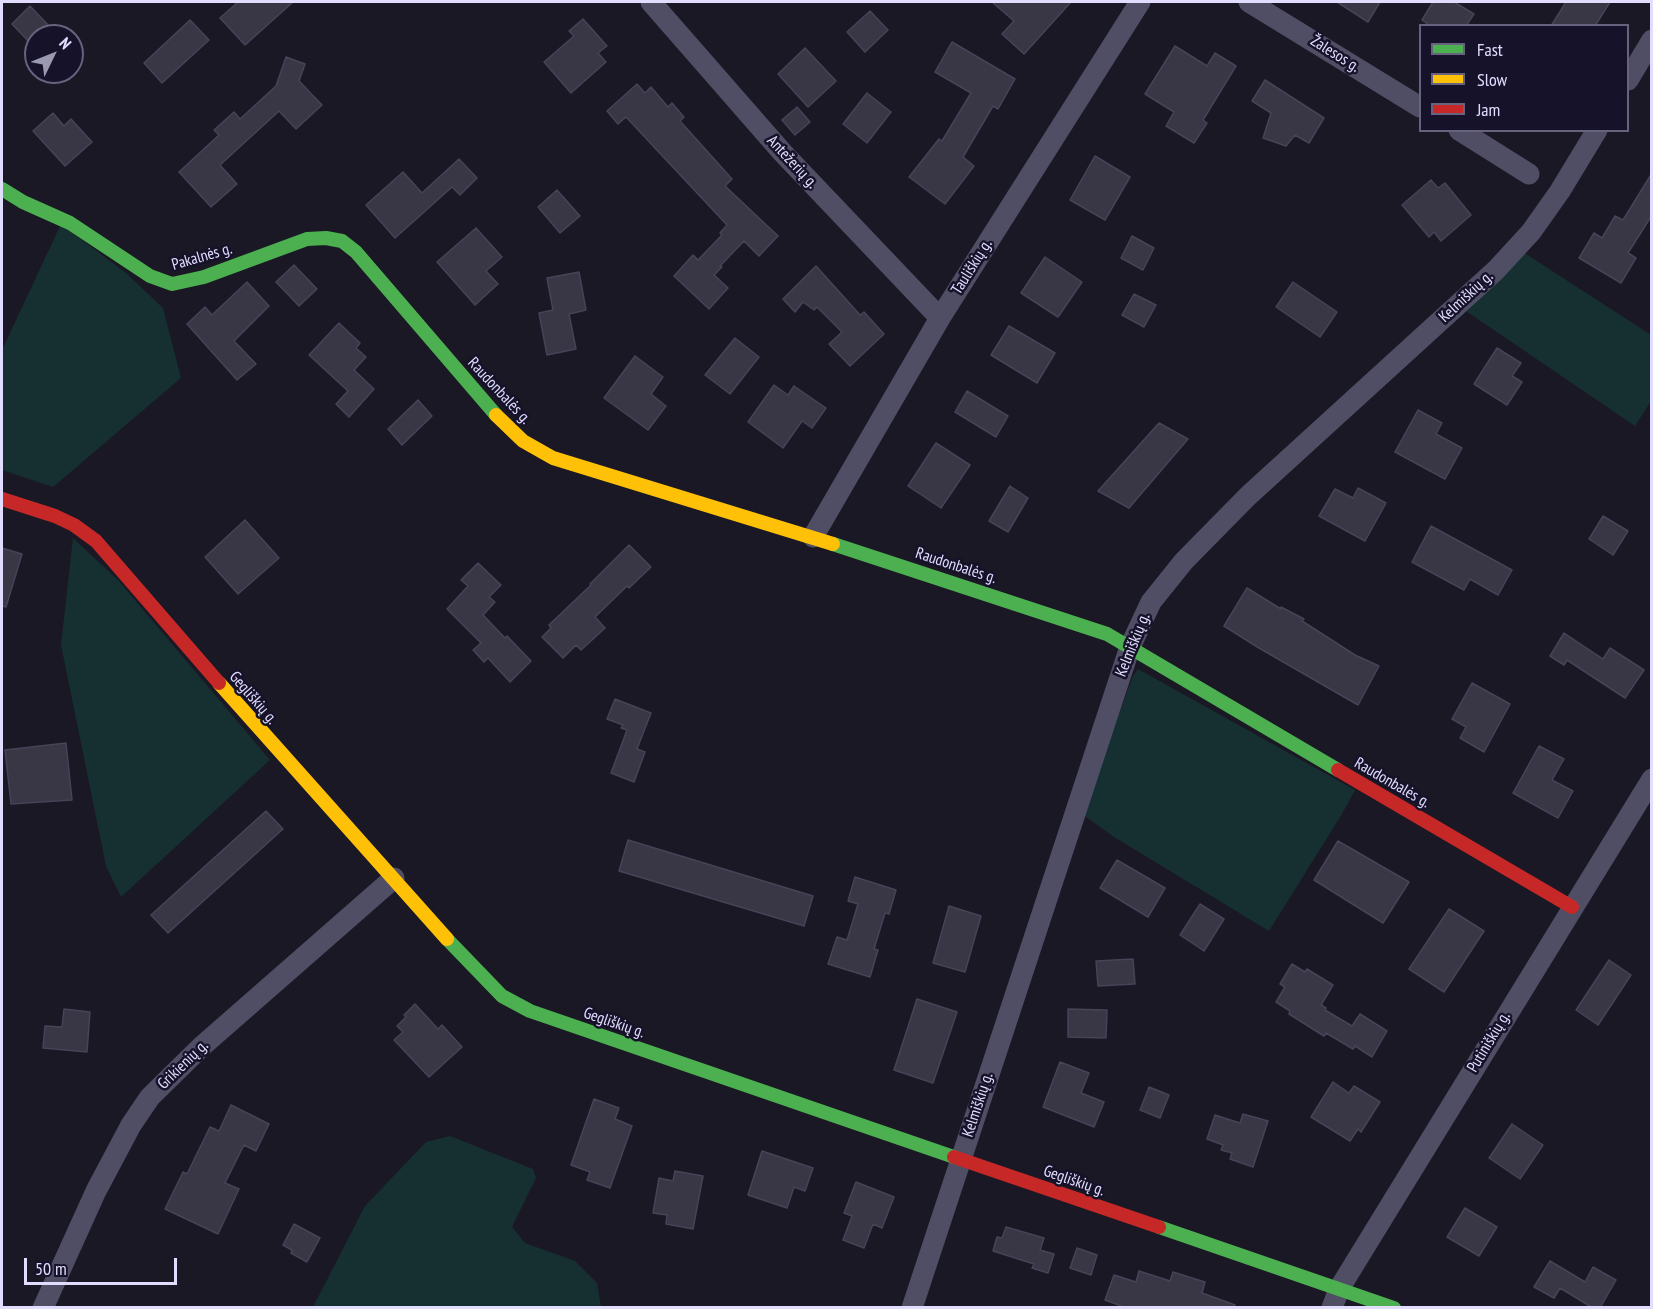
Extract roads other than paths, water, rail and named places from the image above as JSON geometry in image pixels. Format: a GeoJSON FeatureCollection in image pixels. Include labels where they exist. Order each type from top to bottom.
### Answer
{"type":"FeatureCollection","features":[{"type":"Feature","properties":{"kind":"street","name":"Antežerių g."},"geometry":{"type":"LineString","coordinates":[[651,2],[782,152],[940,318]]}},
{"type":"Feature","properties":{"kind":"street","name":"Tauliškių g."},"geometry":{"type":"LineString","coordinates":[[813,537],[940,318],[1140,2]]}},
{"type":"Feature","properties":{"kind":"street","name":"Žalesos g."},"geometry":{"type":"LineString","coordinates":[[1248,2],[1419,106]]}},
{"type":"Feature","properties":{"kind":"street"},"geometry":{"type":"LineString","coordinates":[[1629,78],[1652,40]]}},
{"type":"Feature","properties":{"kind":"street"},"geometry":{"type":"LineString","coordinates":[[1462,132],[1529,174]]}},
{"type":"Feature","properties":{"kind":"street","name":"Kelmiškių g."},"geometry":{"type":"LineString","coordinates":[[912,1308],[1130,647],[1151,602],[1184,561],[1248,496],[1496,270],[1531,232],[1560,191],[1596,132]]}},
{"type":"Feature","properties":{"kind":"street","name":"Pakalnės g."},"geometry":{"type":"LineString","coordinates":[[2,189],[23,202],[70,223],[150,276],[172,284],[204,277],[307,239],[326,238],[342,241],[356,252]]}},
{"type":"Feature","properties":{"kind":"street","name":"Raudonbalės g."},"geometry":{"type":"LineString","coordinates":[[356,252],[504,424],[524,441],[553,458],[813,537],[1093,628],[1130,647],[1572,907]]}},
{"type":"Feature","properties":{"kind":"street","name":"Gegliškių g."},"geometry":{"type":"LineString","coordinates":[[2,499],[55,516],[74,525],[96,541],[271,743],[484,980],[502,996],[531,1011],[960,1159],[1336,1298],[1394,1308]]}},
{"type":"Feature","properties":{"kind":"street","name":"Putiniškių g."},"geometry":{"type":"LineString","coordinates":[[1336,1298],[1652,779]]}},
{"type":"Feature","properties":{"kind":"street","name":"Grikienių g."},"geometry":{"type":"LineString","coordinates":[[43,1308],[96,1191],[131,1125],[150,1097],[201,1047],[394,878]]}}]}
